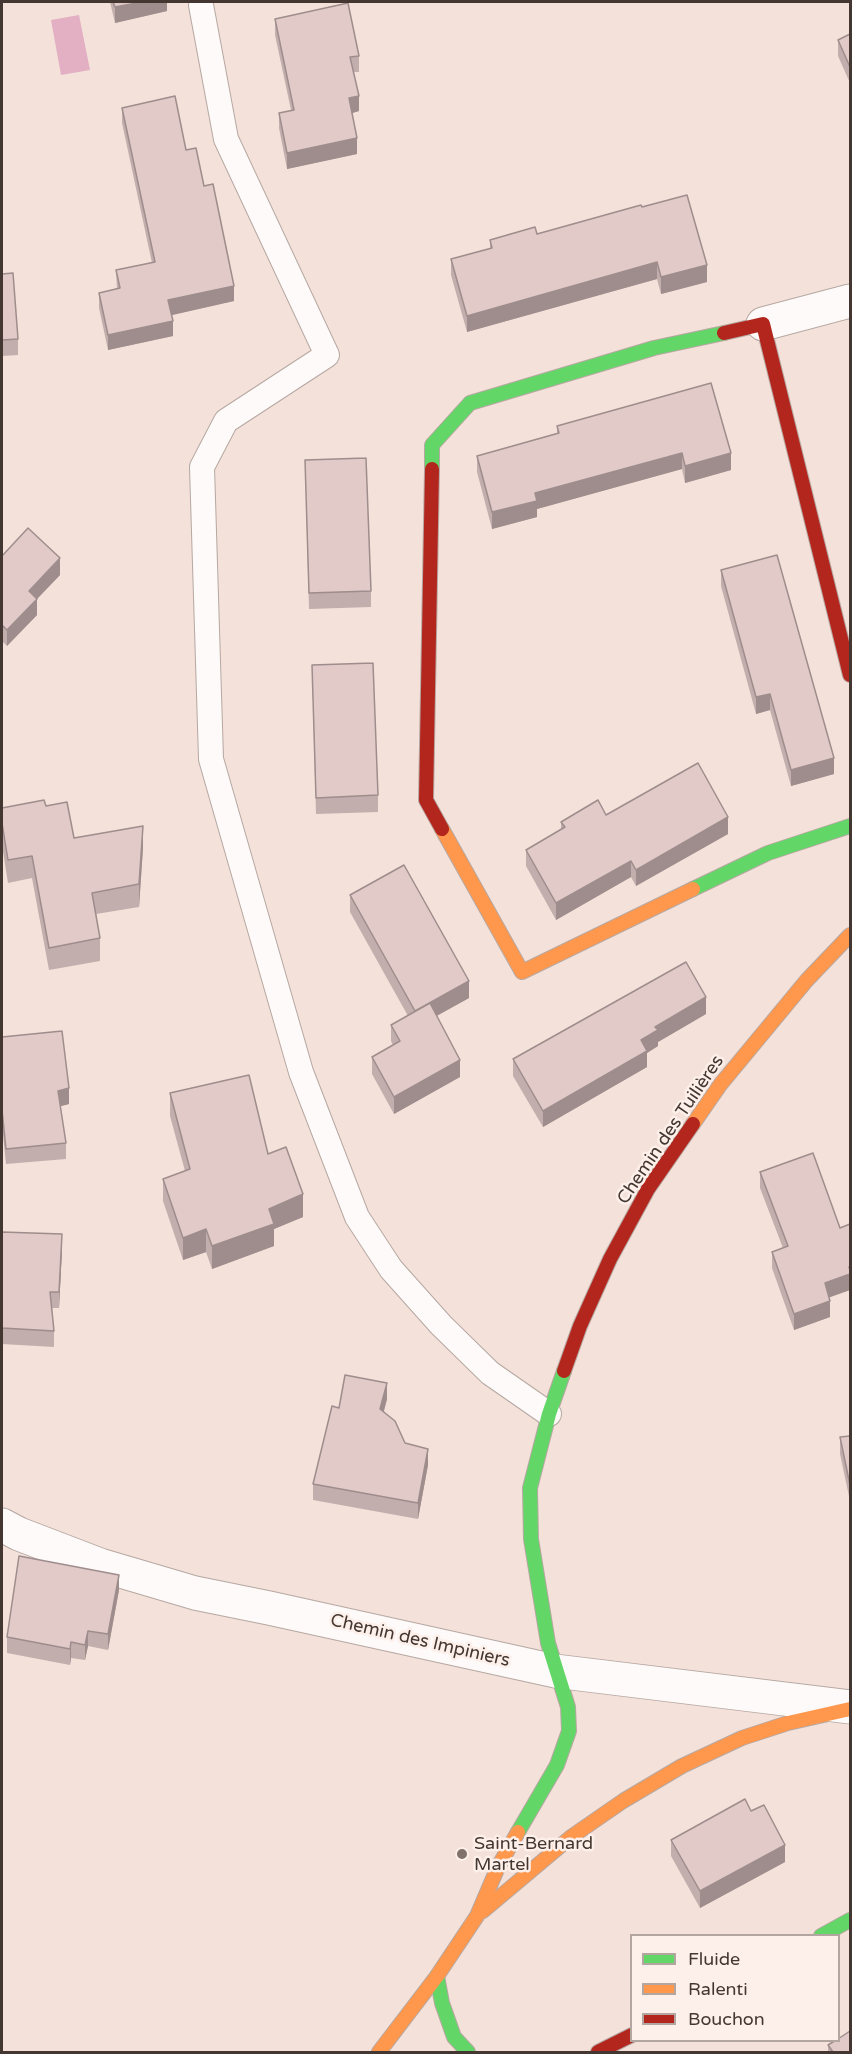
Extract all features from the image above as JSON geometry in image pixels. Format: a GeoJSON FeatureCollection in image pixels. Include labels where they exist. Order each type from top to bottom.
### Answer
{"type":"FeatureCollection","features":[{"type":"Feature","properties":{"kind":"street"},"geometry":{"type":"LineString","coordinates":[[850,301],[763,324],[654,348],[470,403],[432,445],[426,800],[522,972],[768,853],[850,826]]}},
{"type":"Feature","properties":{"kind":"street"},"geometry":{"type":"LineString","coordinates":[[763,324],[850,675]]}},
{"type":"Feature","properties":{"kind":"street","name":"Chemin des Tuilières"},"geometry":{"type":"LineString","coordinates":[[477,1916],[498,1867],[557,1765],[569,1731],[568,1707],[548,1643],[531,1539],[530,1488],[549,1414],[580,1326],[610,1259],[648,1189],[720,1085],[807,980],[850,935]]}},
{"type":"Feature","properties":{"kind":"street","name":"Chemin des Impiniers"},"geometry":{"type":"LineString","coordinates":[[2,1525],[19,1534],[100,1565],[195,1593],[555,1671],[850,1708]]}},
{"type":"Feature","properties":{"kind":"street"},"geometry":{"type":"LineString","coordinates":[[379,2052],[437,1976],[477,1916],[571,1837],[623,1801],[682,1766],[742,1738],[788,1723],[850,1708]]}},
{"type":"Feature","properties":{"kind":"street"},"geometry":{"type":"LineString","coordinates":[[823,1934],[850,1920]]}},
{"type":"Feature","properties":{"kind":"street"},"geometry":{"type":"LineString","coordinates":[[437,1976],[442,2003],[454,2037],[468,2052]]}},
{"type":"Feature","properties":{"kind":"street"},"geometry":{"type":"LineString","coordinates":[[598,2052],[630,2036]]}},
{"type":"Feature","properties":{"kind":"lane"},"geometry":{"type":"LineString","coordinates":[[201,5],[226,139],[327,355],[226,421],[202,467],[211,759],[302,1072],[357,1217],[391,1269],[441,1325],[490,1373],[549,1414]]}},
{"type":"Feature","properties":{"kind":"shaded area"},"geometry":{"type":"Polygon","coordinates":[[[79,15],[90,70],[61,75],[51,20],[79,15]]]}},
{"type":"Feature","properties":{"kind":"building"},"geometry":{"type":"Polygon","coordinates":[[[113,2],[142,2],[115,7],[113,2]]]}},
{"type":"Feature","properties":{"kind":"building"},"geometry":{"type":"Polygon","coordinates":[[[348,3],[359,56],[350,57],[359,96],[349,98],[357,138],[287,153],[279,113],[294,110],[275,19],[348,3]]]}},
{"type":"Feature","properties":{"kind":"building"},"geometry":{"type":"Polygon","coordinates":[[[850,34],[850,67],[838,40],[850,34]]]}},
{"type":"Feature","properties":{"kind":"building"},"geometry":{"type":"Polygon","coordinates":[[[175,96],[186,150],[196,148],[204,186],[213,184],[234,286],[168,300],[173,321],[108,335],[99,293],[120,288],[116,270],[155,262],[122,108],[175,96]]]}},
{"type":"Feature","properties":{"kind":"building"},"geometry":{"type":"Polygon","coordinates":[[[687,195],[707,265],[661,277],[657,262],[467,316],[451,259],[492,248],[490,240],[535,227],[537,234],[641,205],[642,207],[687,195]]]}},
{"type":"Feature","properties":{"kind":"building"},"geometry":{"type":"Polygon","coordinates":[[[13,273],[18,339],[2,340],[2,274],[13,273]]]}},
{"type":"Feature","properties":{"kind":"building"},"geometry":{"type":"Polygon","coordinates":[[[711,383],[731,453],[685,466],[682,453],[535,493],[537,501],[492,512],[477,456],[559,433],[557,426],[711,383]]]}},
{"type":"Feature","properties":{"kind":"building"},"geometry":{"type":"Polygon","coordinates":[[[366,458],[371,591],[309,593],[305,460],[366,458]]]}},
{"type":"Feature","properties":{"kind":"building"},"geometry":{"type":"Polygon","coordinates":[[[28,528],[60,558],[29,591],[37,599],[7,630],[2,625],[2,556],[28,528]]]}},
{"type":"Feature","properties":{"kind":"building"},"geometry":{"type":"Polygon","coordinates":[[[777,555],[834,758],[791,770],[770,694],[756,697],[721,570],[777,555]]]}},
{"type":"Feature","properties":{"kind":"building"},"geometry":{"type":"Polygon","coordinates":[[[373,663],[378,795],[316,798],[312,665],[373,663]]]}},
{"type":"Feature","properties":{"kind":"building"},"geometry":{"type":"Polygon","coordinates":[[[698,763],[728,817],[636,870],[631,861],[556,903],[526,850],[565,827],[561,822],[598,800],[606,815],[698,763]]]}},
{"type":"Feature","properties":{"kind":"building"},"geometry":{"type":"Polygon","coordinates":[[[44,800],[46,806],[67,802],[74,838],[143,826],[139,884],[92,893],[100,938],[49,948],[32,856],[8,860],[2,808],[44,800]]]}},
{"type":"Feature","properties":{"kind":"building"},"geometry":{"type":"Polygon","coordinates":[[[404,865],[469,981],[415,1011],[350,895],[404,865]]]}},
{"type":"Feature","properties":{"kind":"building"},"geometry":{"type":"Polygon","coordinates":[[[686,962],[706,997],[655,1027],[658,1030],[641,1040],[647,1051],[543,1111],[513,1059],[686,962]]]}},
{"type":"Feature","properties":{"kind":"building"},"geometry":{"type":"Polygon","coordinates":[[[430,1003],[460,1060],[394,1097],[372,1057],[400,1041],[391,1025],[430,1003]]]}},
{"type":"Feature","properties":{"kind":"building"},"geometry":{"type":"Polygon","coordinates":[[[62,1031],[69,1088],[58,1091],[66,1143],[6,1149],[2,1110],[2,1037],[62,1031]]]}},
{"type":"Feature","properties":{"kind":"building"},"geometry":{"type":"Polygon","coordinates":[[[249,1075],[268,1154],[286,1147],[303,1194],[269,1209],[274,1224],[212,1246],[206,1229],[183,1238],[163,1179],[190,1169],[170,1093],[249,1075]]]}},
{"type":"Feature","properties":{"kind":"building"},"geometry":{"type":"Polygon","coordinates":[[[813,1153],[840,1228],[850,1224],[850,1274],[825,1283],[830,1301],[794,1314],[772,1252],[788,1246],[760,1172],[813,1153]]]}},
{"type":"Feature","properties":{"kind":"building"},"geometry":{"type":"Polygon","coordinates":[[[2,1232],[62,1234],[59,1292],[50,1292],[54,1331],[2,1328],[2,1232]]]}},
{"type":"Feature","properties":{"kind":"building"},"geometry":{"type":"Polygon","coordinates":[[[345,1375],[387,1383],[380,1409],[395,1421],[405,1443],[428,1449],[418,1503],[313,1484],[332,1406],[339,1408],[345,1375]]]}},
{"type":"Feature","properties":{"kind":"building"},"geometry":{"type":"Polygon","coordinates":[[[850,1436],[850,1485],[840,1437],[850,1436]]]}},
{"type":"Feature","properties":{"kind":"building"},"geometry":{"type":"Polygon","coordinates":[[[19,1556],[119,1575],[108,1634],[88,1631],[85,1645],[71,1642],[70,1649],[7,1637],[19,1556]]]}},
{"type":"Feature","properties":{"kind":"building"},"geometry":{"type":"Polygon","coordinates":[[[745,1799],[751,1811],[764,1805],[785,1845],[700,1891],[671,1840],[745,1799]]]}},
{"type":"Feature","properties":{"kind":"building"},"geometry":{"type":"Polygon","coordinates":[[[850,2031],[850,2052],[833,2052],[828,2045],[840,2042],[840,2038],[850,2031]]]}},
{"type":"Feature","properties":{"kind":"traffic: fast"},"geometry":{"type":"LineString","coordinates":[[432,469],[432,445],[470,403],[654,348],[724,333]]}},
{"type":"Feature","properties":{"kind":"traffic: fast"},"geometry":{"type":"LineString","coordinates":[[693,889],[768,853],[850,826]]}},
{"type":"Feature","properties":{"kind":"traffic: fast"},"geometry":{"type":"LineString","coordinates":[[518,1832],[557,1765],[569,1731],[568,1707],[548,1643],[531,1539],[530,1488],[549,1414],[564,1371]]}},
{"type":"Feature","properties":{"kind":"traffic: fast"},"geometry":{"type":"LineString","coordinates":[[825,1934],[850,1920]]}},
{"type":"Feature","properties":{"kind":"traffic: fast"},"geometry":{"type":"LineString","coordinates":[[437,1976],[442,2003],[454,2037],[468,2052]]}},
{"type":"Feature","properties":{"kind":"traffic: slow"},"geometry":{"type":"LineString","coordinates":[[442,829],[522,972],[693,889]]}},
{"type":"Feature","properties":{"kind":"traffic: slow"},"geometry":{"type":"LineString","coordinates":[[693,1124],[720,1085],[807,980],[850,935]]}},
{"type":"Feature","properties":{"kind":"traffic: slow"},"geometry":{"type":"LineString","coordinates":[[483,1911],[571,1837],[623,1801],[682,1766],[742,1738],[788,1723],[850,1709]]}},
{"type":"Feature","properties":{"kind":"traffic: slow"},"geometry":{"type":"LineString","coordinates":[[379,2052],[437,1976],[477,1916],[498,1867],[518,1832]]}},
{"type":"Feature","properties":{"kind":"traffic: jam"},"geometry":{"type":"LineString","coordinates":[[724,333],[763,324],[850,675]]}},
{"type":"Feature","properties":{"kind":"traffic: jam"},"geometry":{"type":"LineString","coordinates":[[432,469],[426,800],[442,829]]}},
{"type":"Feature","properties":{"kind":"traffic: jam"},"geometry":{"type":"LineString","coordinates":[[564,1371],[580,1326],[610,1259],[648,1189],[693,1124]]}},
{"type":"Feature","properties":{"kind":"traffic: jam"},"geometry":{"type":"LineString","coordinates":[[598,2052],[630,2036]]}},
{"type":"Feature","properties":{"kind":"place","name":"Saint-Bernard Martel"},"geometry":{"type":"Point","coordinates":[462,1854]}}]}
